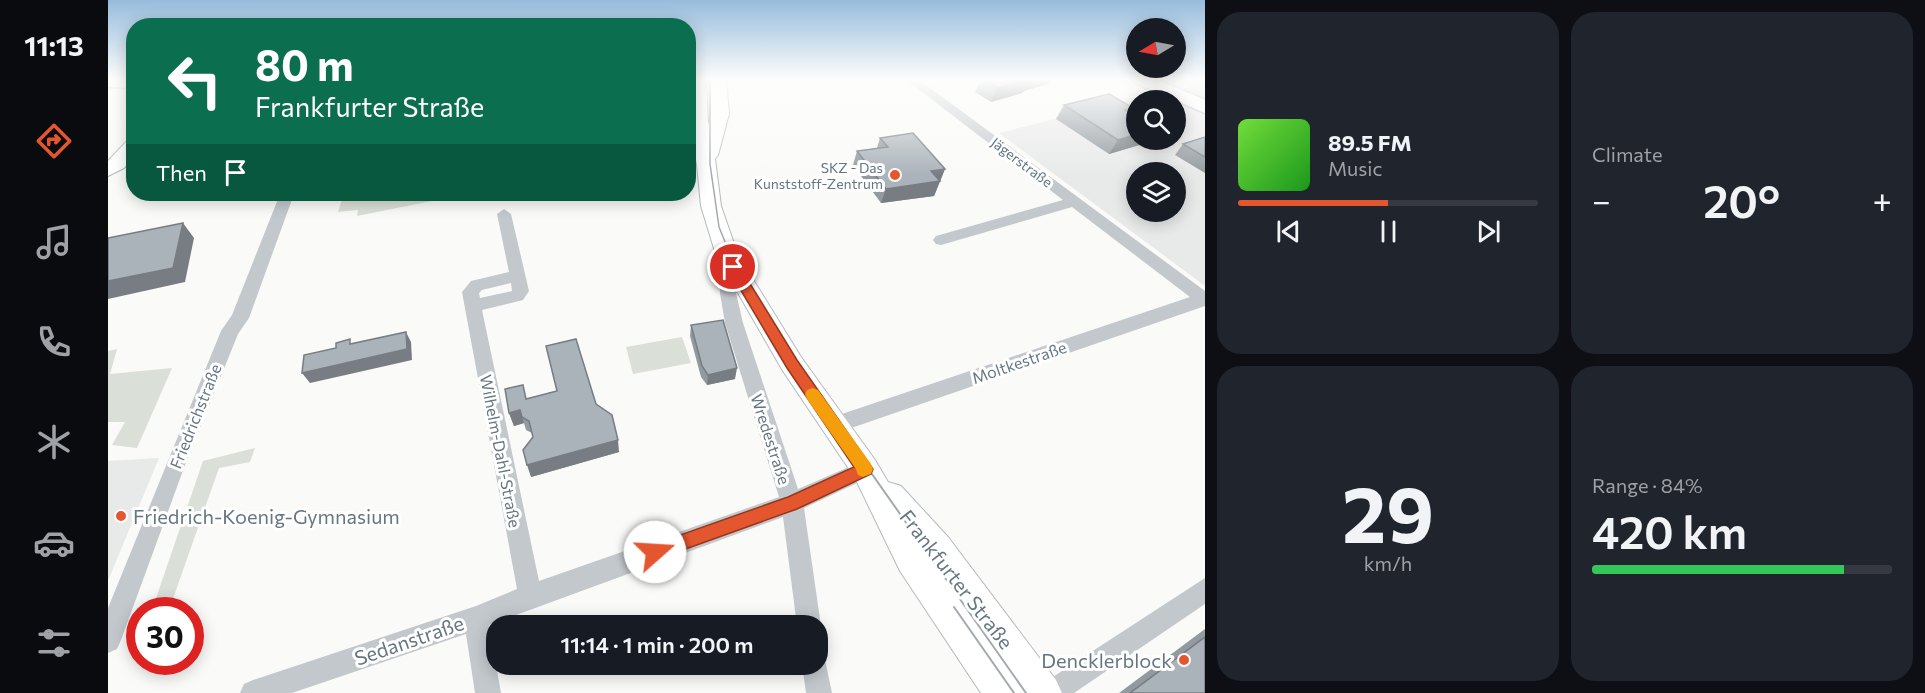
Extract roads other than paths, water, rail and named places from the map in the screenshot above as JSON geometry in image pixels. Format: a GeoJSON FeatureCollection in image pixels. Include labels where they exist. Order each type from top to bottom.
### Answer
{"type":"FeatureCollection","features":[{"type":"Feature","properties":{"kind":"street","name":"Frankfurter Straße"},"geometry":{"type":"LineString","coordinates":[[699,111],[699,128],[707,165],[711,206],[727,255],[792,364],[865,469],[937,548],[1044,693]]}},
{"type":"Feature","properties":{"kind":"street","name":"Frankfurter Straße"},"geometry":{"type":"LineString","coordinates":[[707,165],[720,111]]}},
{"type":"Feature","properties":{"kind":"street","name":"Jägerstraße"},"geometry":{"type":"LineString","coordinates":[[954,111],[1204,299]]}},
{"type":"Feature","properties":{"kind":"street"},"geometry":{"type":"LineString","coordinates":[[111,171],[126,154]]}},
{"type":"Feature","properties":{"kind":"street","name":"Friedrichstraße"},"geometry":{"type":"LineString","coordinates":[[108,640],[178,458],[230,331],[240,318],[284,201]]}},
{"type":"Feature","properties":{"kind":"street","name":"Jägerstraße"},"geometry":{"type":"LineString","coordinates":[[941,240],[1074,202]]}},
{"type":"Feature","properties":{"kind":"street","name":"Wilhelm-Dahl-Straße"},"geometry":{"type":"LineString","coordinates":[[504,214],[516,276],[477,285],[470,292],[530,596]]}},
{"type":"Feature","properties":{"kind":"street","name":"Wredestraße"},"geometry":{"type":"LineString","coordinates":[[727,255],[728,293],[734,323],[792,503],[807,615]]}},
{"type":"Feature","properties":{"kind":"street","name":"Moltkestraße"},"geometry":{"type":"LineString","coordinates":[[834,425],[1204,299]]}},
{"type":"Feature","properties":{"kind":"street","name":"Frankfurter Straße"},"geometry":{"type":"LineString","coordinates":[[865,469],[912,559],[1003,693]]}},
{"type":"Feature","properties":{"kind":"street","name":"Sedanstraße"},"geometry":{"type":"LineString","coordinates":[[253,693],[476,618],[530,596],[792,503],[865,469]]}},
{"type":"Feature","properties":{"kind":"street"},"geometry":{"type":"LineString","coordinates":[[1052,693],[1205,590]]}},
{"type":"Feature","properties":{"kind":"street"},"geometry":{"type":"LineString","coordinates":[[476,618],[488,693]]}},
{"type":"Feature","properties":{"kind":"street"},"geometry":{"type":"LineString","coordinates":[[817,675],[819,693]]}},
{"type":"Feature","properties":{"kind":"tram line"},"geometry":{"type":"LineString","coordinates":[[710,111],[710,164],[719,227],[730,254],[795,363],[842,431]]}},
{"type":"Feature","properties":{"kind":"tram line"},"geometry":{"type":"LineString","coordinates":[[841,430],[1026,693]]}},
{"type":"Feature","properties":{"kind":"tram line"},"geometry":{"type":"LineString","coordinates":[[954,607],[1014,693]]}},
{"type":"Feature","properties":{"kind":"place","name":"SKZ - Das Kunststoff-Zentrum"},"geometry":{"type":"Point","coordinates":[895,175]}},
{"type":"Feature","properties":{"kind":"place","name":"Friedrich-Koenig-Gymnasium"},"geometry":{"type":"Point","coordinates":[121,516]}},
{"type":"Feature","properties":{"kind":"place","name":"Dencklerblock"},"geometry":{"type":"Point","coordinates":[1184,660]}}]}
